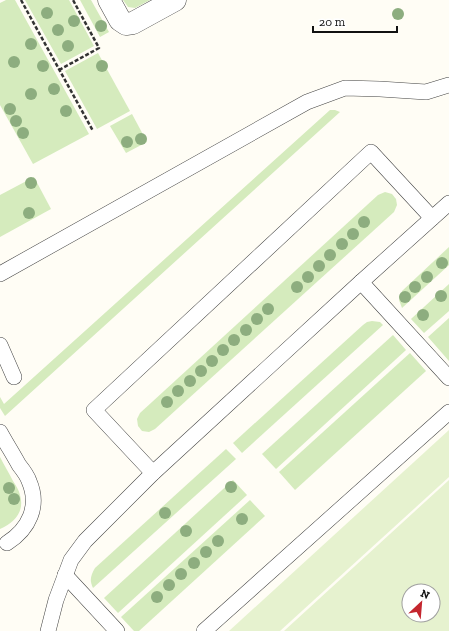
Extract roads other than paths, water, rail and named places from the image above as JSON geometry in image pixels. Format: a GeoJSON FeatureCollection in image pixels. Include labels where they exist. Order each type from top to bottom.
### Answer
{"type":"FeatureCollection","features":[{"type":"Feature","properties":{"kind":"street"},"geometry":{"type":"LineString","coordinates":[[109,0],[120,20],[126,24],[133,23],[172,1]]}},
{"type":"Feature","properties":{"kind":"lane"},"geometry":{"type":"LineString","coordinates":[[0,274],[307,102],[345,88],[426,92],[449,85]]}},
{"type":"Feature","properties":{"kind":"lane"},"geometry":{"type":"LineString","coordinates":[[153,473],[94,410],[371,152],[432,218]]}},
{"type":"Feature","properties":{"kind":"lane"},"geometry":{"type":"LineString","coordinates":[[48,631],[65,574],[71,560],[86,541],[153,473],[449,203]]}},
{"type":"Feature","properties":{"kind":"lane"},"geometry":{"type":"LineString","coordinates":[[361,282],[449,378]]}},
{"type":"Feature","properties":{"kind":"lane"},"geometry":{"type":"LineString","coordinates":[[0,345],[14,377]]}},
{"type":"Feature","properties":{"kind":"lane"},"geometry":{"type":"LineString","coordinates":[[204,631],[449,412]]}},
{"type":"Feature","properties":{"kind":"lane"},"geometry":{"type":"LineString","coordinates":[[0,432],[29,481],[33,494],[31,516],[27,524],[22,532],[7,543]]}},
{"type":"Feature","properties":{"kind":"lane"},"geometry":{"type":"LineString","coordinates":[[65,574],[117,631]]}}]}
